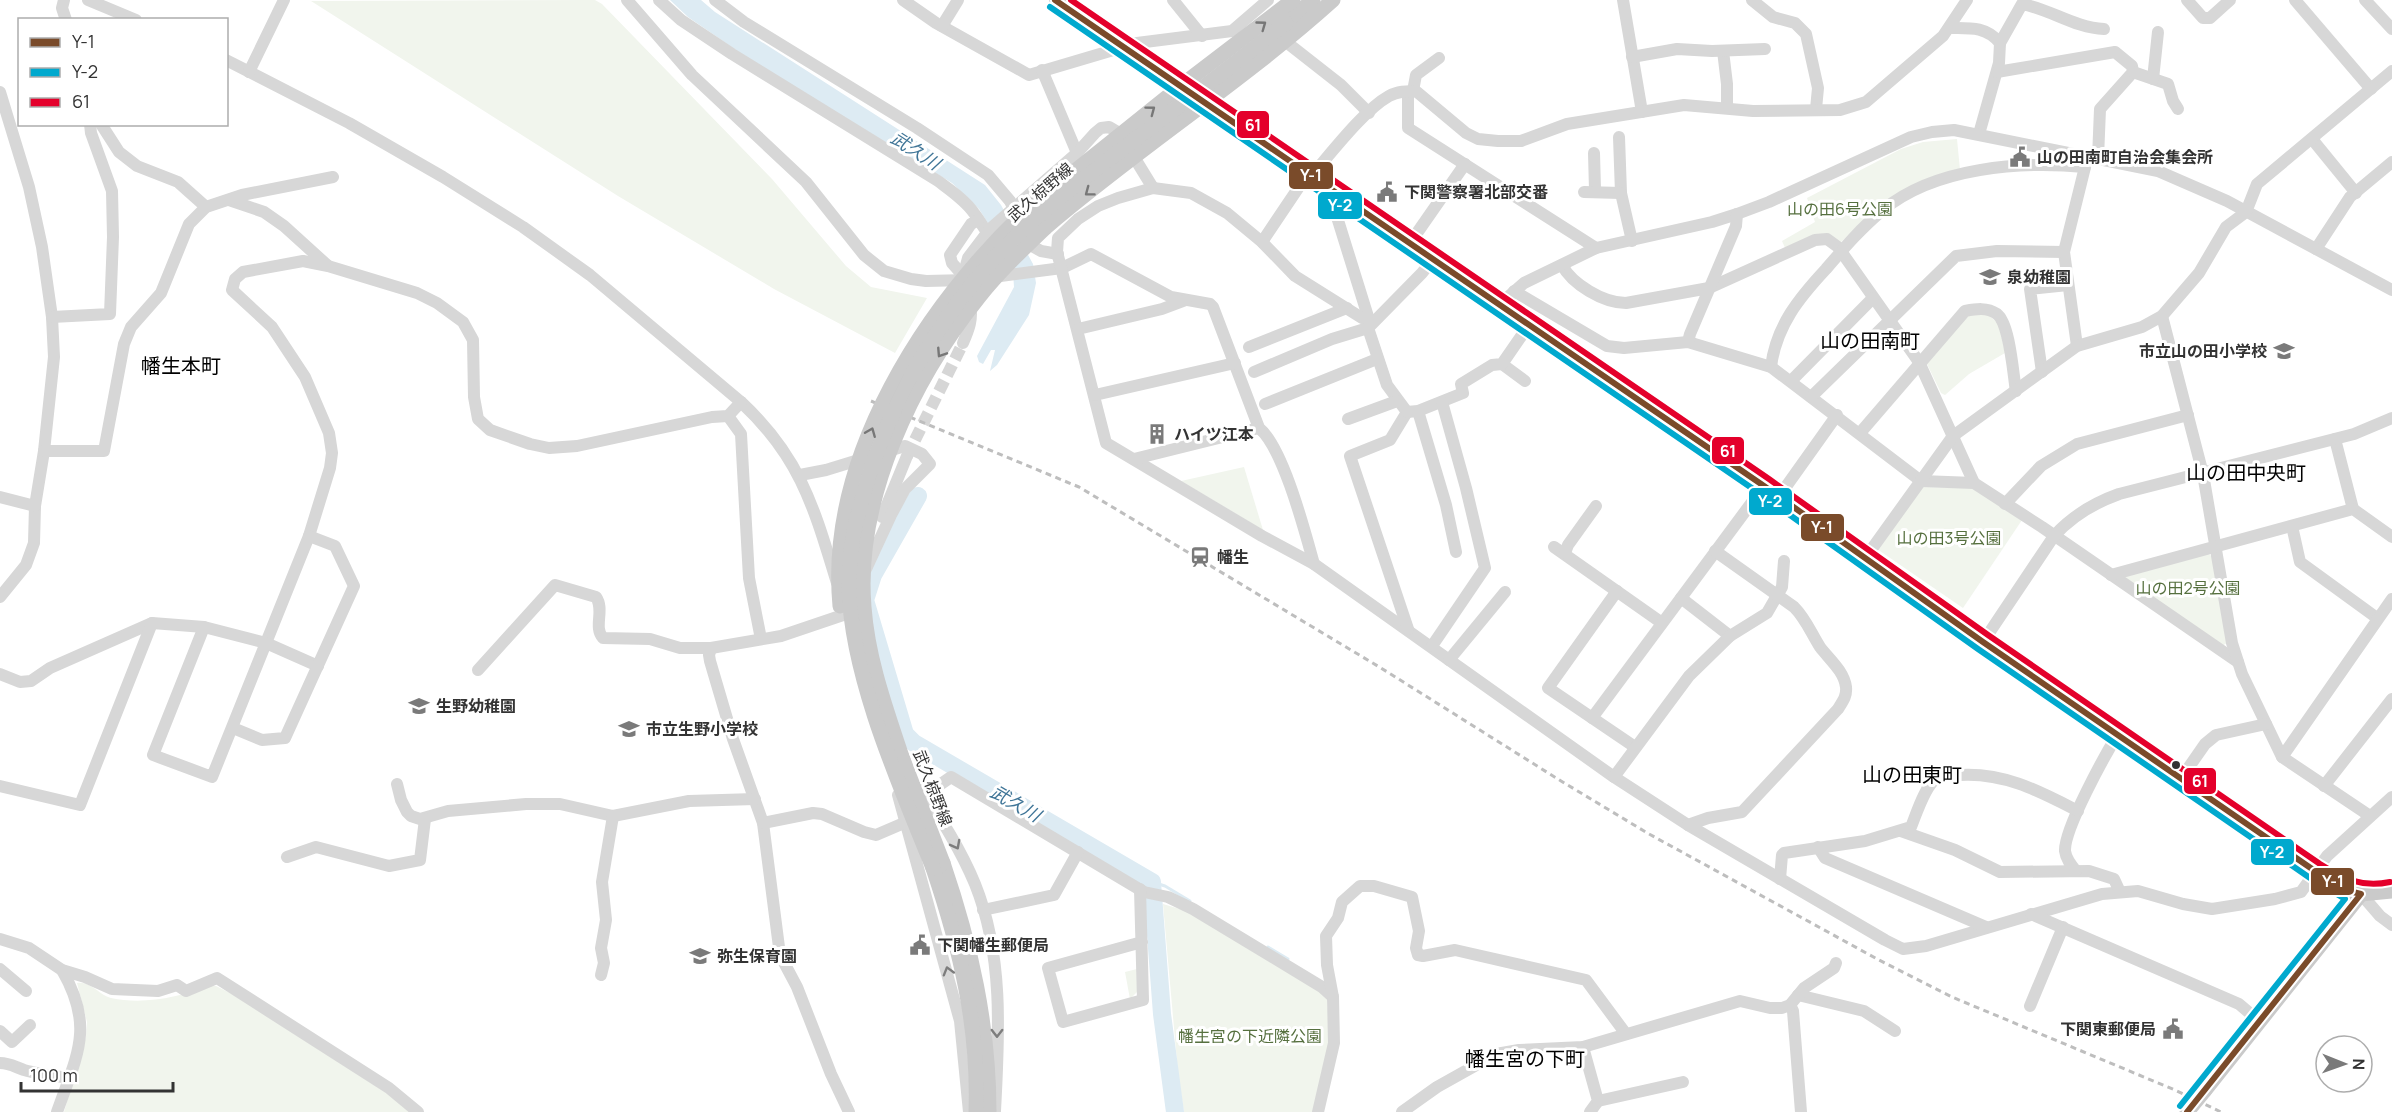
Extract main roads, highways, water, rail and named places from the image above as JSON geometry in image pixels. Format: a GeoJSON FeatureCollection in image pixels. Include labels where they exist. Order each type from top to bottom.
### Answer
{"type":"FeatureCollection","features":[{"type":"Feature","properties":{"kind":"main road"},"geometry":{"type":"LineString","coordinates":[[897,765],[856,673],[841,613],[839,554],[847,506],[870,433],[911,350],[962,278],[1030,207],[1182,85],[1235,37],[1293,0]]}},
{"type":"Feature","properties":{"kind":"main road","name":"武久椋野線"},"geometry":{"type":"LineString","coordinates":[[989,1112],[981,1000],[967,938],[897,765],[870,676],[859,621],[855,589],[858,548],[869,477],[888,424],[914,370],[956,306],[1001,252],[1074,186],[1313,0]]}},
{"type":"Feature","properties":{"kind":"main road"},"geometry":{"type":"LineString","coordinates":[[897,765],[866,627],[863,562],[874,504],[894,444],[934,362],[979,297],[1046,228],[1134,157],[1255,65],[1333,0]]}},
{"type":"Feature","properties":{"kind":"main road","name":"武久椋野線"},"geometry":{"type":"LineString","coordinates":[[938,866],[970,1002],[976,1061],[976,1112]]}},
{"type":"Feature","properties":{"kind":"main road"},"geometry":{"type":"LineString","coordinates":[[2187,1112],[2361,894],[2392,891]]}},
{"type":"Feature","properties":{"kind":"water"},"geometry":{"type":"Polygon","coordinates":[[[670,0],[701,0],[715,12],[985,185],[1001,205],[1033,264],[1036,283],[1029,315],[997,365],[990,371],[995,350],[991,350],[983,364],[979,362],[977,356],[1014,287],[1013,272],[1004,249],[979,209],[952,183],[749,59],[688,17],[670,0]]]}},
{"type":"Feature","properties":{"kind":"waterway","name":"武久川"},"geometry":{"type":"LineString","coordinates":[[918,496],[873,575],[865,600],[905,734],[914,743],[1152,882],[1162,1014],[1175,1112]]}},
{"type":"Feature","properties":{"kind":"waterway"},"geometry":{"type":"LineString","coordinates":[[1152,882],[1165,886],[1190,901]]}},
{"type":"Feature","properties":{"kind":"waterway"},"geometry":{"type":"LineString","coordinates":[[1268,947],[1288,959]]}},
{"type":"Feature","properties":{"kind":"tunnel"},"geometry":{"type":"LineString","coordinates":[[907,456],[963,343]]}},
{"type":"Feature","properties":{"kind":"railway"},"geometry":{"type":"LineString","coordinates":[[871,401],[1079,487],[1381,668],[1649,834],[1879,960],[1952,997],[2175,1090],[2221,1112]]}},
{"type":"Feature","properties":{"kind":"place","name":"山の田南町自治会集会所"},"geometry":{"type":"Point","coordinates":[2020,157]}},
{"type":"Feature","properties":{"kind":"place","name":"下関警察署北部交番"},"geometry":{"type":"Point","coordinates":[1387,192]}},
{"type":"Feature","properties":{"kind":"place","name":"泉幼稚園"},"geometry":{"type":"Point","coordinates":[1990,277]}},
{"type":"Feature","properties":{"kind":"place","name":"市立山の田小学校"},"geometry":{"type":"Point","coordinates":[2284,351]}},
{"type":"Feature","properties":{"kind":"place","name":"ハイツ江本"},"geometry":{"type":"Point","coordinates":[1157,434]}},
{"type":"Feature","properties":{"kind":"place","name":"幡生"},"geometry":{"type":"Point","coordinates":[1200,557]}},
{"type":"Feature","properties":{"kind":"place","name":"生野幼稚園"},"geometry":{"type":"Point","coordinates":[419,706]}},
{"type":"Feature","properties":{"kind":"place","name":"市立生野小学校"},"geometry":{"type":"Point","coordinates":[629,729]}},
{"type":"Feature","properties":{"kind":"place","name":"下関幡生郵便局"},"geometry":{"type":"Point","coordinates":[920,945]}},
{"type":"Feature","properties":{"kind":"place","name":"弥生保育園"},"geometry":{"type":"Point","coordinates":[700,956]}},
{"type":"Feature","properties":{"kind":"place","name":"下関東郵便局"},"geometry":{"type":"Point","coordinates":[2173,1029]}},
{"type":"Feature","properties":{"kind":"district","name":"山の田南町"},"geometry":{"type":"Point","coordinates":[1870,340]}},
{"type":"Feature","properties":{"kind":"district","name":"幡生本町"},"geometry":{"type":"Point","coordinates":[181,365]}},
{"type":"Feature","properties":{"kind":"district","name":"山の田中央町"},"geometry":{"type":"Point","coordinates":[2246,472]}},
{"type":"Feature","properties":{"kind":"district","name":"山の田東町"},"geometry":{"type":"Point","coordinates":[1912,774]}},
{"type":"Feature","properties":{"kind":"district","name":"幡生宮の下町"},"geometry":{"type":"Point","coordinates":[1525,1058]}},
{"type":"Feature","properties":{"kind":"park label","name":"山の田6号公園"},"geometry":{"type":"Point","coordinates":[1840,209]}},
{"type":"Feature","properties":{"kind":"park label","name":"山の田3号公園"},"geometry":{"type":"Point","coordinates":[1949,538]}},
{"type":"Feature","properties":{"kind":"park label","name":"山の田2号公園"},"geometry":{"type":"Point","coordinates":[2188,588]}},
{"type":"Feature","properties":{"kind":"park label","name":"幡生宮の下近隣公園"},"geometry":{"type":"Point","coordinates":[1250,1036]}}]}
